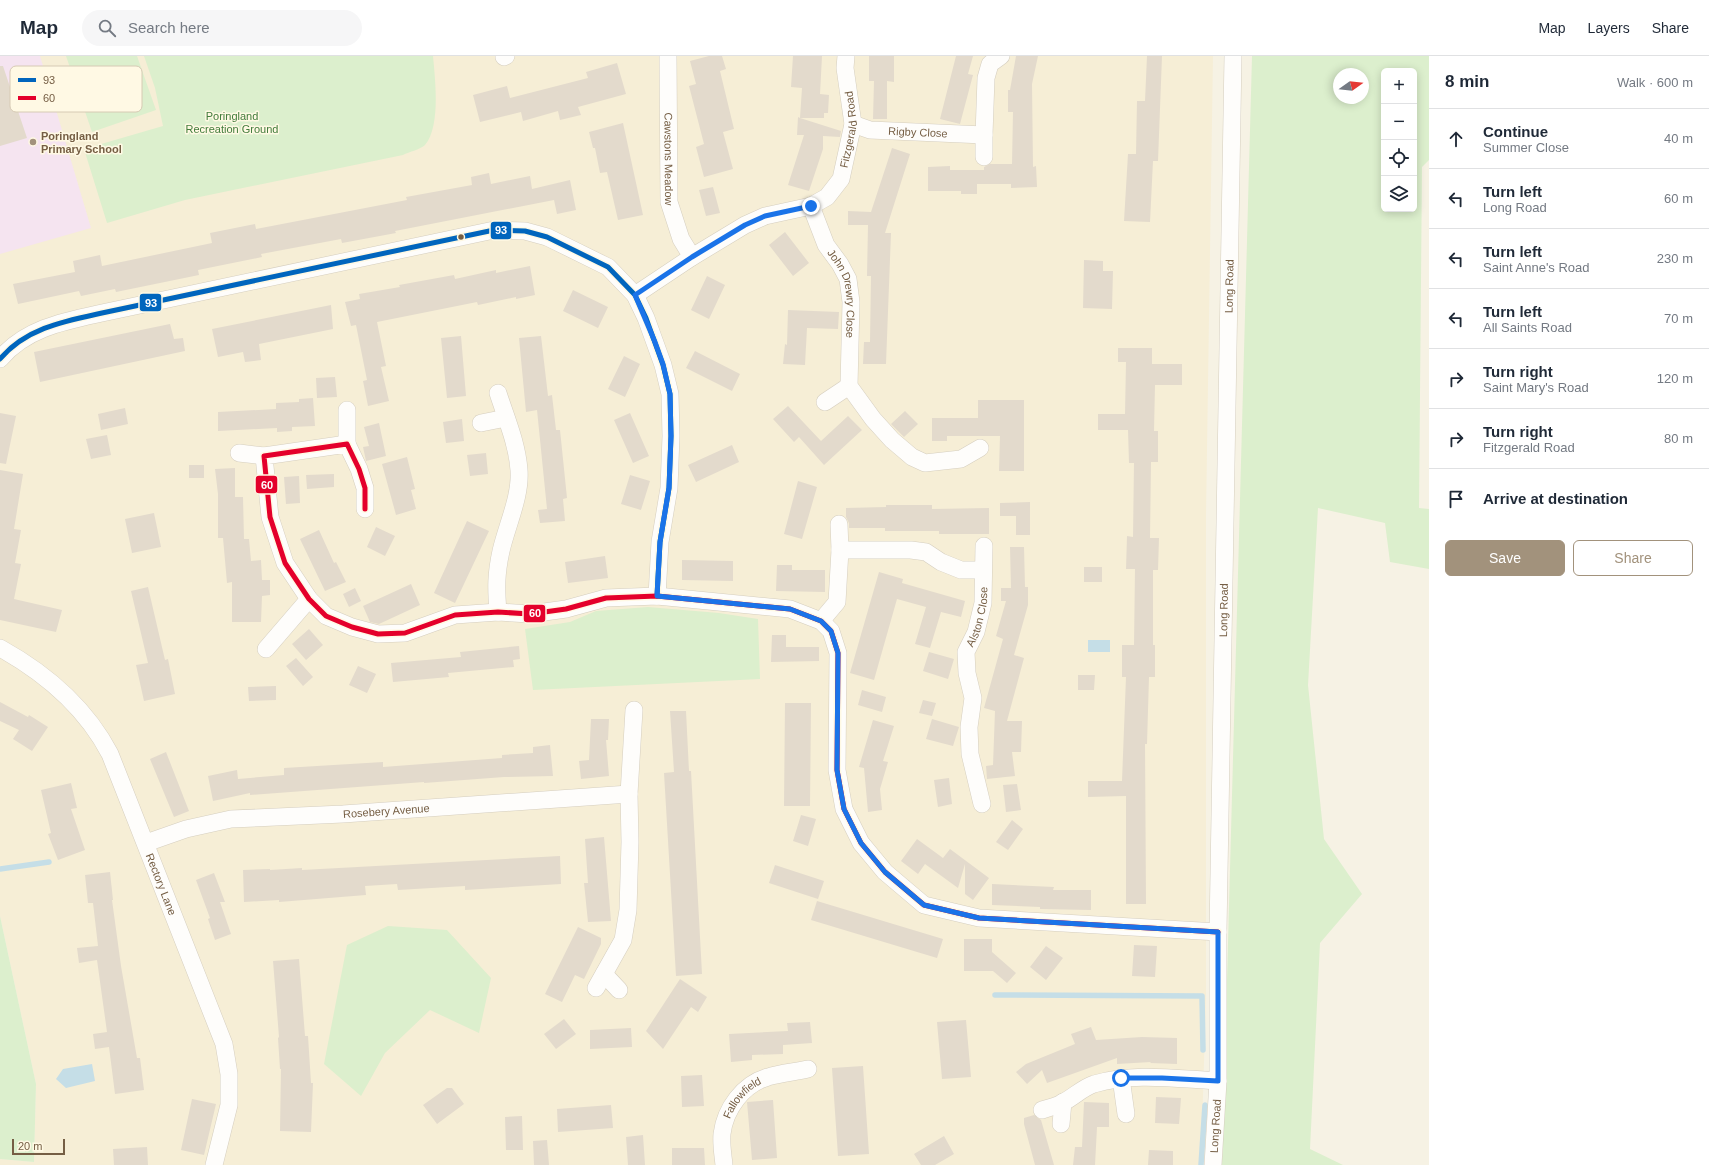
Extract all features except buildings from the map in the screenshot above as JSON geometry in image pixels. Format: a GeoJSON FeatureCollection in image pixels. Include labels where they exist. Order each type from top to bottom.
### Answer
{"type":"FeatureCollection","features":[{"type":"Feature","properties":{"kind":"street","name":"Cawstons Meadow"},"geometry":{"type":"LineString","coordinates":[[668,56],[669,202],[680,239],[692,257]]}},
{"type":"Feature","properties":{"kind":"street","name":"Fitzgerald Road"},"geometry":{"type":"LineString","coordinates":[[635,295],[692,257],[745,225],[765,216],[811,206],[827,197],[840,179],[853,124],[845,68],[846,56]]}},
{"type":"Feature","properties":{"kind":"street"},"geometry":{"type":"LineString","coordinates":[[984,157],[986,78],[990,64],[1000,56]]}},
{"type":"Feature","properties":{"kind":"street","name":"Long Road"},"geometry":{"type":"LineString","coordinates":[[1213,1165],[1218,1081],[1218,932],[1233,56]]}},
{"type":"Feature","properties":{"kind":"street","name":"Rigby Close"},"geometry":{"type":"LineString","coordinates":[[853,124],[870,130],[984,135]]}},
{"type":"Feature","properties":{"kind":"street","name":"John Drewry Close"},"geometry":{"type":"LineString","coordinates":[[811,206],[826,245],[840,264],[848,279],[851,302],[849,386]]}},
{"type":"Feature","properties":{"kind":"street"},"geometry":{"type":"LineString","coordinates":[[0,359],[21,339],[58,323],[494,230],[525,231],[547,237],[608,267],[635,295],[663,364],[670,394],[671,436],[669,488],[660,542],[657,596]]}},
{"type":"Feature","properties":{"kind":"street"},"geometry":{"type":"LineString","coordinates":[[825,402],[849,386],[873,419],[887,435],[912,457],[925,463],[961,459],[980,448]]}},
{"type":"Feature","properties":{"kind":"street"},"geometry":{"type":"LineString","coordinates":[[498,393],[514,442],[519,471],[515,501],[501,550],[496,580],[498,612]]}},
{"type":"Feature","properties":{"kind":"street"},"geometry":{"type":"LineString","coordinates":[[347,410],[347,444],[365,488],[365,509]]}},
{"type":"Feature","properties":{"kind":"street"},"geometry":{"type":"LineString","coordinates":[[481,423],[506,418]]}},
{"type":"Feature","properties":{"kind":"street"},"geometry":{"type":"LineString","coordinates":[[239,453],[264,456],[347,444]]}},
{"type":"Feature","properties":{"kind":"street"},"geometry":{"type":"LineString","coordinates":[[264,456],[270,517],[285,563],[309,599],[326,616],[352,627],[378,634],[405,633],[455,615],[498,612],[530,614],[566,609],[606,598],[657,596],[790,609],[821,621],[831,631],[838,653],[837,770],[844,809],[861,843],[885,872],[924,905],[979,918],[1218,932]]}},
{"type":"Feature","properties":{"kind":"street"},"geometry":{"type":"LineString","coordinates":[[821,621],[837,602],[840,550],[839,524]]}},
{"type":"Feature","properties":{"kind":"street","name":"Alston Close"},"geometry":{"type":"LineString","coordinates":[[982,804],[970,754],[969,727],[973,698],[967,673],[966,652],[976,632],[983,603],[984,546]]}},
{"type":"Feature","properties":{"kind":"street","name":"Alston Close"},"geometry":{"type":"LineString","coordinates":[[840,550],[911,550],[926,552],[941,562],[961,570],[983,570]]}},
{"type":"Feature","properties":{"kind":"street"},"geometry":{"type":"LineString","coordinates":[[266,650],[309,599]]}},
{"type":"Feature","properties":{"kind":"street","name":"Rectory Lane"},"geometry":{"type":"LineString","coordinates":[[0,648],[16,657],[58,689],[93,725],[101,736],[110,754],[219,1030],[227,1059],[229,1074],[229,1105],[214,1165]]}},
{"type":"Feature","properties":{"kind":"street"},"geometry":{"type":"LineString","coordinates":[[619,990],[600,981],[623,940],[628,910],[630,842],[629,794],[634,710]]}},
{"type":"Feature","properties":{"kind":"street","name":"Rosebery Avenue"},"geometry":{"type":"LineString","coordinates":[[146,843],[186,829],[231,819],[343,814],[629,794]]}},
{"type":"Feature","properties":{"kind":"street","name":"Fallowfield"},"geometry":{"type":"LineString","coordinates":[[724,1165],[722,1135],[725,1120],[732,1104],[744,1090],[767,1077],[808,1069]]}},
{"type":"Feature","properties":{"kind":"street"},"geometry":{"type":"LineString","coordinates":[[1042,1110],[1063,1102],[1081,1090],[1094,1084],[1121,1078],[1162,1078],[1218,1081]]}},
{"type":"Feature","properties":{"kind":"street"},"geometry":{"type":"LineString","coordinates":[[1121,1078],[1126,1114]]}},
{"type":"Feature","properties":{"kind":"street"},"geometry":{"type":"LineString","coordinates":[[1061,1124],[1063,1102]]}},
{"type":"Feature","properties":{"kind":"shaded area"},"geometry":{"type":"Polygon","coordinates":[[[0,56],[1213,56],[1206,515],[1206,993],[1201,1165],[0,1165],[0,1159],[34,1162],[36,1084],[0,916],[0,56]]]}},
{"type":"Feature","properties":{"kind":"shaded area","name":"Poringland Primary School"},"geometry":{"type":"Polygon","coordinates":[[[0,56],[40,56],[43,66],[10,66],[10,112],[57,112],[91,228],[0,254],[0,56]]]}},
{"type":"Feature","properties":{"kind":"green space"},"geometry":{"type":"Polygon","coordinates":[[[66,56],[137,56],[141,66],[69,66],[66,56]]]}},
{"type":"Feature","properties":{"kind":"green space","name":"Poringland Recreation Ground"},"geometry":{"type":"Polygon","coordinates":[[[144,56],[433,56],[436,102],[433,126],[430,137],[425,145],[403,155],[185,200],[107,223],[84,149],[163,126],[155,88],[144,56]]]}},
{"type":"Feature","properties":{"kind":"green space"},"geometry":{"type":"Polygon","coordinates":[[[1252,56],[1429,56],[1429,160],[1422,167],[1419,508],[1429,509],[1429,569],[1390,562],[1385,523],[1318,508],[1308,685],[1324,839],[1362,894],[1320,943],[1310,1149],[1343,1165],[1222,1165],[1252,56]]]}},
{"type":"Feature","properties":{"kind":"green space"},"geometry":{"type":"Polygon","coordinates":[[[142,70],[156,110],[92,132],[85,112],[142,112],[142,70]]]}},
{"type":"Feature","properties":{"kind":"green space"},"geometry":{"type":"Polygon","coordinates":[[[648,607],[719,613],[758,619],[760,679],[533,690],[525,629],[570,622],[596,611],[648,607]]]}},
{"type":"Feature","properties":{"kind":"green space"},"geometry":{"type":"Polygon","coordinates":[[[0,916],[36,1084],[34,1162],[0,1159],[0,916]]]}},
{"type":"Feature","properties":{"kind":"green space"},"geometry":{"type":"Polygon","coordinates":[[[388,926],[447,930],[491,978],[479,1033],[430,1010],[385,1053],[361,1096],[324,1064],[347,945],[388,926]]]}},
{"type":"Feature","properties":{"kind":"water"},"geometry":{"type":"Polygon","coordinates":[[[1088,640],[1110,640],[1110,652],[1088,652],[1088,640]]]}},
{"type":"Feature","properties":{"kind":"water"},"geometry":{"type":"Polygon","coordinates":[[[92,1064],[95,1081],[66,1088],[56,1079],[63,1069],[92,1064]]]}},
{"type":"Feature","properties":{"kind":"waterway"},"geometry":{"type":"LineString","coordinates":[[0,869],[49,862]]}},
{"type":"Feature","properties":{"kind":"waterway"},"geometry":{"type":"LineString","coordinates":[[995,995],[1202,996],[1203,1050]]}},
{"type":"Feature","properties":{"kind":"waterway"},"geometry":{"type":"LineString","coordinates":[[1201,1165],[1205,1105]]}},
{"type":"Feature","properties":{"kind":"transit line","name":"93"},"geometry":{"type":"LineString","coordinates":[[0,359],[10,348],[34,333],[47,327],[88,316],[494,230],[525,231],[547,237],[608,267],[635,295],[646,318],[663,365],[670,394],[671,436],[669,488],[660,542],[657,596]]}},
{"type":"Feature","properties":{"kind":"transit line","name":"60"},"geometry":{"type":"LineString","coordinates":[[365,509],[365,488],[359,469],[347,444],[264,456],[270,517],[285,563],[309,599],[326,616],[352,627],[378,634],[405,633],[455,615],[498,612],[530,614],[566,609],[606,598],[657,596],[790,609],[821,621],[831,631],[838,653],[837,770],[844,809],[861,843],[885,872],[924,905],[979,918],[1218,932]]}},
{"type":"Feature","properties":{"kind":"place","name":"Poringland Primary School"},"geometry":{"type":"Point","coordinates":[33,142]}},
{"type":"Feature","properties":{"kind":"route"},"geometry":{"type":"LineString","coordinates":[[811,206],[765,216],[745,225],[692,257],[635,295],[646,318],[663,364],[670,394],[671,436],[669,488],[660,542],[657,596],[790,609],[821,621],[831,631],[838,653],[837,770],[844,809],[861,843],[885,872],[924,905],[979,918],[1218,932],[1218,1081],[1162,1078],[1121,1078]]}}]}
